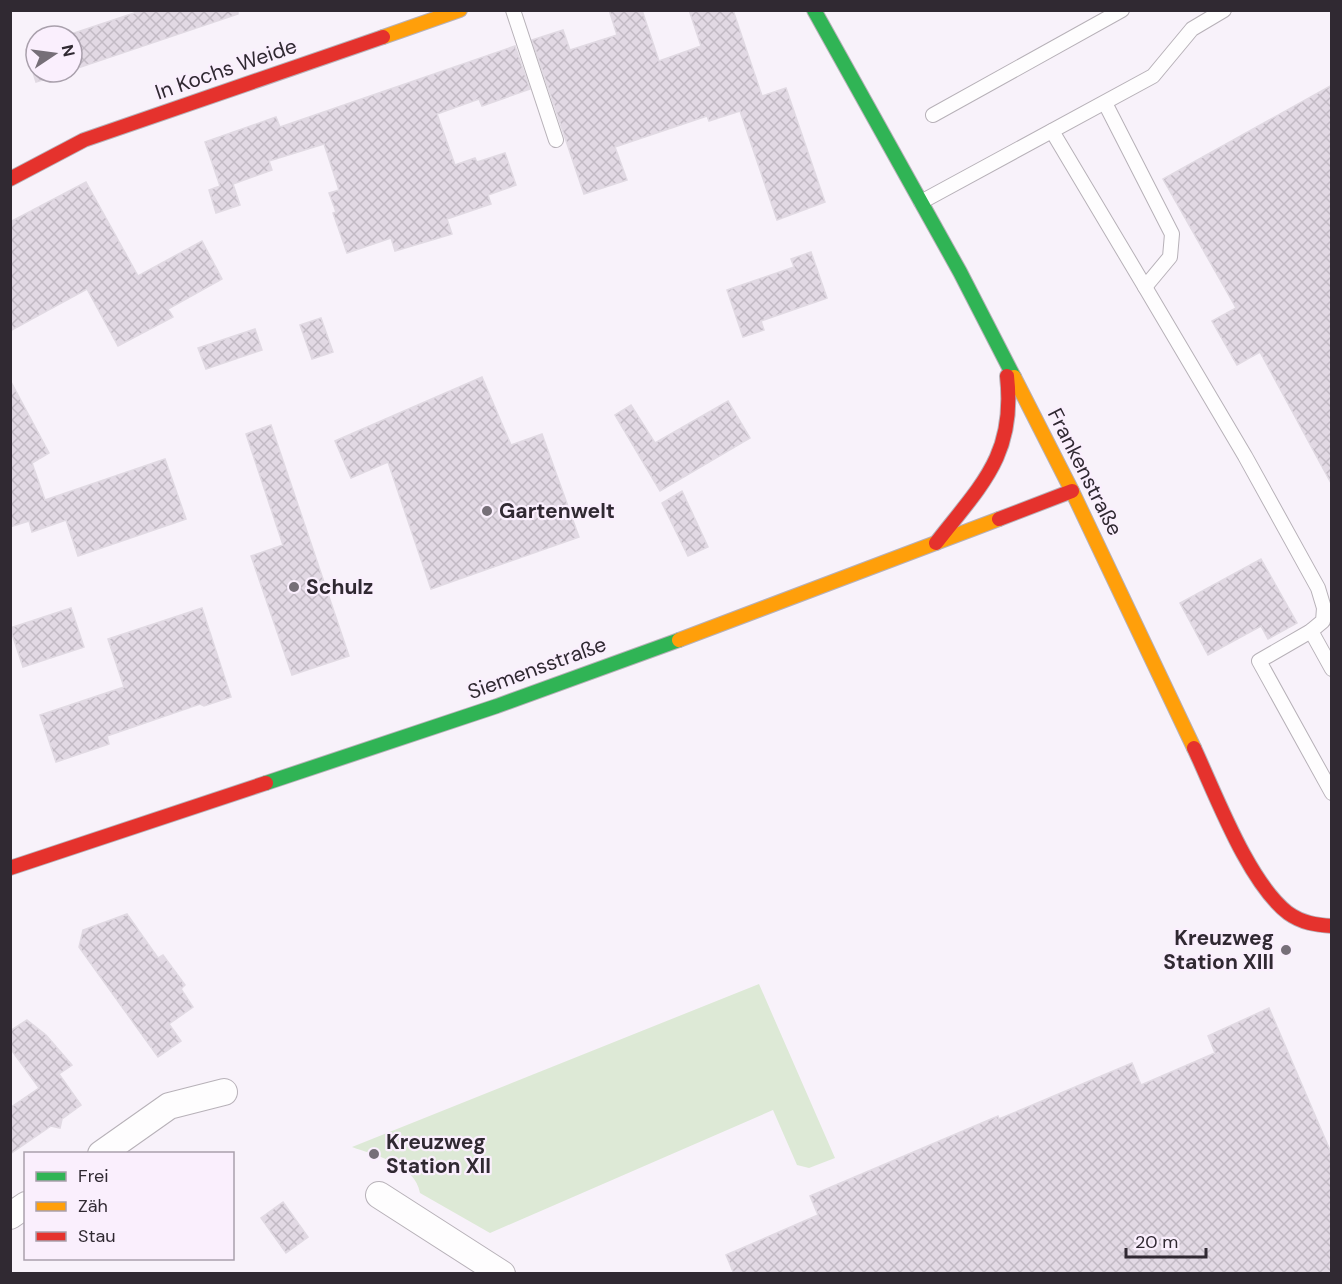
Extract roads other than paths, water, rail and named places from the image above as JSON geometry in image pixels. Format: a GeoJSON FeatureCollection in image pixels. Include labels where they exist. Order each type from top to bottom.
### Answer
{"type":"FeatureCollection","features":[{"type":"Feature","properties":{"kind":"street","name":"In Kochs Weide"},"geometry":{"type":"LineString","coordinates":[[10,179],[84,140],[460,10]]}},
{"type":"Feature","properties":{"kind":"street","name":"Frankenstraße"},"geometry":{"type":"LineString","coordinates":[[814,10],[921,202],[1072,491],[1244,853],[1274,901],[1290,917],[1332,926]]}},
{"type":"Feature","properties":{"kind":"street"},"geometry":{"type":"LineString","coordinates":[[936,543],[994,464],[1008,426],[1010,408],[1006,362]]}},
{"type":"Feature","properties":{"kind":"street","name":"Siemensstraße"},"geometry":{"type":"LineString","coordinates":[[10,868],[497,706],[1072,491]]}},
{"type":"Feature","properties":{"kind":"street"},"geometry":{"type":"LineString","coordinates":[[104,1152],[169,1106],[224,1092]]}},
{"type":"Feature","properties":{"kind":"street"},"geometry":{"type":"LineString","coordinates":[[379,1195],[502,1274]]}},
{"type":"Feature","properties":{"kind":"street"},"geometry":{"type":"LineString","coordinates":[[10,1216],[24,1206]]}},
{"type":"Feature","properties":{"kind":"lane"},"geometry":{"type":"LineString","coordinates":[[513,10],[556,140]]}},
{"type":"Feature","properties":{"kind":"lane"},"geometry":{"type":"LineString","coordinates":[[933,115],[1122,10]]}},
{"type":"Feature","properties":{"kind":"lane"},"geometry":{"type":"LineString","coordinates":[[921,202],[1153,76],[1192,29],[1224,10]]}},
{"type":"Feature","properties":{"kind":"lane"},"geometry":{"type":"LineString","coordinates":[[1105,103],[1172,234],[1170,257],[1145,286]]}},
{"type":"Feature","properties":{"kind":"lane"},"geometry":{"type":"LineString","coordinates":[[1052,132],[1245,456],[1318,588],[1324,608],[1323,621],[1311,631],[1259,661],[1332,793]]}},
{"type":"Feature","properties":{"kind":"lane"},"geometry":{"type":"LineString","coordinates":[[1311,631],[1332,669]]}},
{"type":"Feature","properties":{"kind":"place","name":"Gartenwelt"},"geometry":{"type":"Point","coordinates":[487,511]}},
{"type":"Feature","properties":{"kind":"place","name":"Schulz"},"geometry":{"type":"Point","coordinates":[294,587]}},
{"type":"Feature","properties":{"kind":"place","name":"Kreuzweg Station XIII"},"geometry":{"type":"Point","coordinates":[1286,950]}},
{"type":"Feature","properties":{"kind":"place","name":"Kreuzweg Station XII"},"geometry":{"type":"Point","coordinates":[374,1154]}}]}
